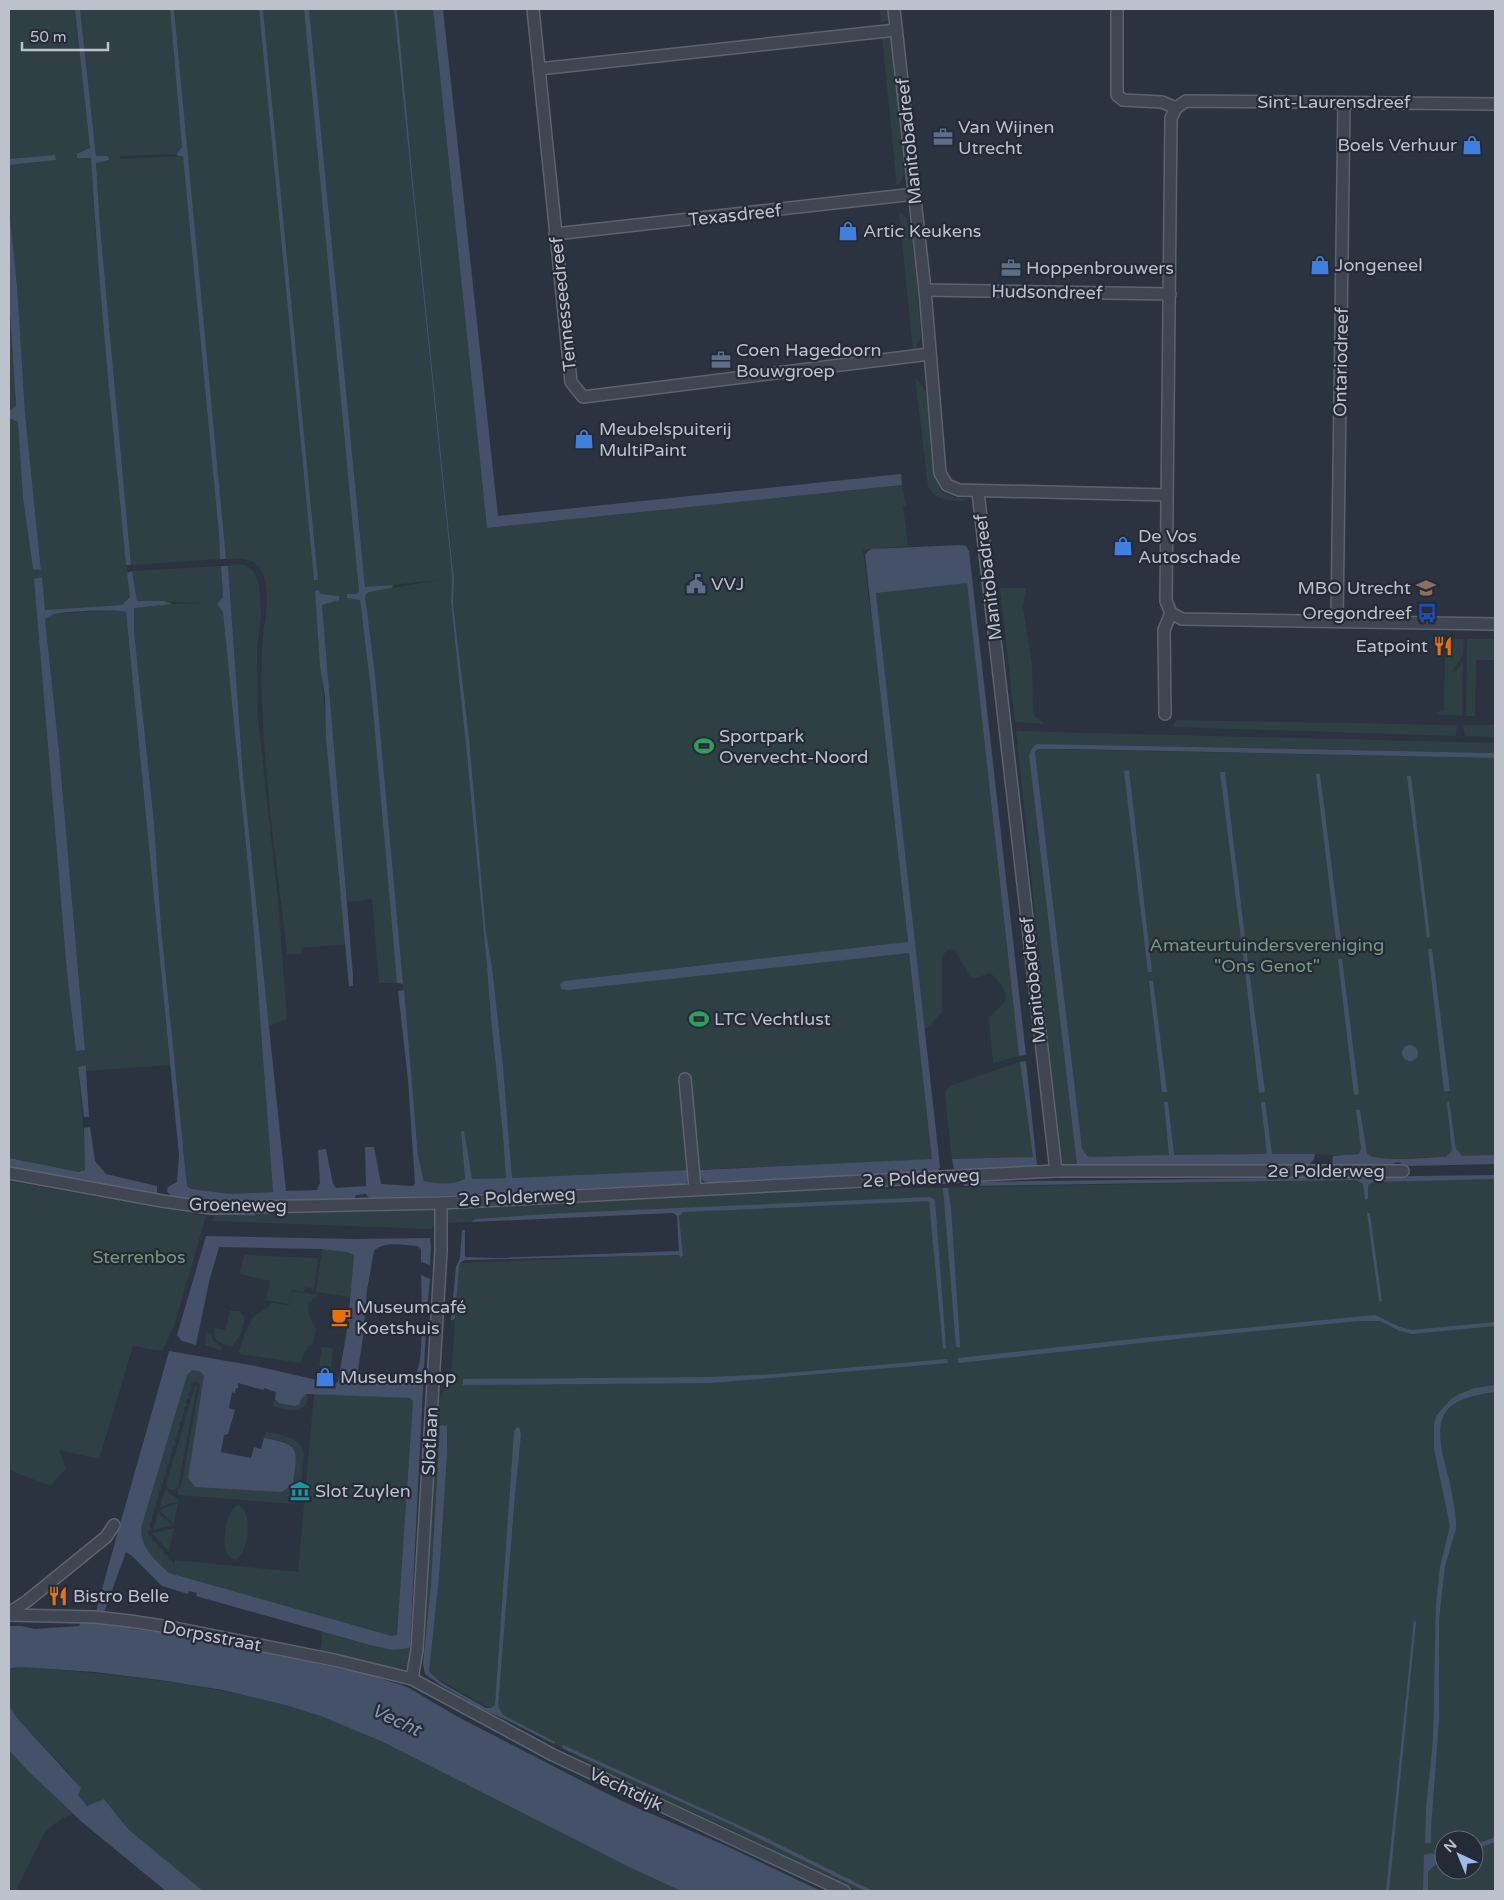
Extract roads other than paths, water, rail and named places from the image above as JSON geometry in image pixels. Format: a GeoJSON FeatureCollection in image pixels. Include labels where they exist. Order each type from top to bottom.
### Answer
{"type":"FeatureCollection","features":[{"type":"Feature","properties":{"kind":"street","name":"Tennesseedreef"},"geometry":{"type":"LineString","coordinates":[[533,9],[571,382],[583,397],[930,354]]}},
{"type":"Feature","properties":{"kind":"street","name":"Manitobadreef"},"geometry":{"type":"LineString","coordinates":[[894,9],[925,290],[940,473],[947,485],[959,490],[978,492],[1056,1171]]}},
{"type":"Feature","properties":{"kind":"street"},"geometry":{"type":"LineString","coordinates":[[1117,9],[1117,95],[1123,100],[1162,102],[1176,108],[1171,118],[1167,496],[1166,601],[1171,613],[1182,619],[1495,624]]}},
{"type":"Feature","properties":{"kind":"street"},"geometry":{"type":"LineString","coordinates":[[539,69],[896,30]]}},
{"type":"Feature","properties":{"kind":"street","name":"Sint-Laurensdreef"},"geometry":{"type":"LineString","coordinates":[[1176,108],[1186,101],[1495,104]]}},
{"type":"Feature","properties":{"kind":"street","name":"Ontariodreef"},"geometry":{"type":"LineString","coordinates":[[1337,621],[1344,103]]}},
{"type":"Feature","properties":{"kind":"street","name":"Texasdreef"},"geometry":{"type":"LineString","coordinates":[[555,234],[915,194]]}},
{"type":"Feature","properties":{"kind":"street","name":"Hudsondreef"},"geometry":{"type":"LineString","coordinates":[[925,290],[1170,294]]}},
{"type":"Feature","properties":{"kind":"street"},"geometry":{"type":"LineString","coordinates":[[978,492],[1167,496]]}},
{"type":"Feature","properties":{"kind":"street"},"geometry":{"type":"LineString","coordinates":[[1165,714],[1164,630],[1171,613]]}},
{"type":"Feature","properties":{"kind":"street"},"geometry":{"type":"LineString","coordinates":[[685,1079],[695,1188]]}},
{"type":"Feature","properties":{"kind":"street","name":"2e Polderweg"},"geometry":{"type":"LineString","coordinates":[[440,1202],[1056,1171],[1403,1171]]}},
{"type":"Feature","properties":{"kind":"street","name":"Groeneweg"},"geometry":{"type":"LineString","coordinates":[[9,1173],[210,1208],[440,1202]]}},
{"type":"Feature","properties":{"kind":"street","name":"Slotlaan"},"geometry":{"type":"LineString","coordinates":[[412,1679],[417,1650],[441,1251],[440,1202]]}},
{"type":"Feature","properties":{"kind":"street"},"geometry":{"type":"LineString","coordinates":[[9,1614],[106,1537],[114,1525]]}},
{"type":"Feature","properties":{"kind":"street","name":"Dorpsstraat"},"geometry":{"type":"LineString","coordinates":[[9,1614],[100,1618],[175,1628],[334,1660],[412,1679]]}},
{"type":"Feature","properties":{"kind":"street","name":"Vechtdijk"},"geometry":{"type":"LineString","coordinates":[[412,1679],[553,1755],[844,1891]]}},
{"type":"Feature","properties":{"kind":"water"},"geometry":{"type":"Polygon","coordinates":[[[75,9],[80,9],[96,156],[108,156],[109,160],[96,163],[131,565],[126,565],[111,413],[91,158],[77,158],[77,154],[90,148],[75,9]]]}},
{"type":"Feature","properties":{"kind":"water"},"geometry":{"type":"Polygon","coordinates":[[[170,9],[174,9],[226,559],[220,559],[183,156],[178,156],[177,154],[182,147],[170,9]]]}},
{"type":"Feature","properties":{"kind":"water"},"geometry":{"type":"Polygon","coordinates":[[[259,9],[263,9],[318,580],[314,580],[259,9]]]}},
{"type":"Feature","properties":{"kind":"water"},"geometry":{"type":"Polygon","coordinates":[[[304,9],[309,9],[365,587],[393,585],[392,588],[369,592],[365,595],[375,675],[403,984],[397,983],[372,699],[360,600],[347,598],[347,594],[359,592],[304,9]]]}},
{"type":"Feature","properties":{"kind":"water"},"geometry":{"type":"Polygon","coordinates":[[[394,9],[397,9],[454,578],[453,604],[469,737],[486,933],[492,967],[503,1066],[512,1178],[691,1170],[690,1180],[684,1184],[375,1199],[370,1199],[366,1194],[356,1195],[353,1201],[200,1204],[174,1200],[167,1191],[168,1187],[177,1182],[179,1155],[126,612],[67,612],[52,615],[45,619],[59,751],[85,1050],[76,1051],[67,973],[34,579],[42,577],[45,610],[122,605],[130,597],[127,573],[132,571],[137,601],[164,601],[172,604],[134,608],[134,631],[154,823],[161,927],[187,1186],[191,1189],[231,1194],[273,1192],[251,896],[223,612],[217,604],[223,597],[221,566],[228,566],[243,775],[286,1191],[317,1190],[320,1183],[318,1150],[326,1149],[333,1184],[336,1188],[366,1186],[365,1147],[374,1147],[381,1184],[413,1186],[415,1183],[408,1080],[398,991],[404,990],[418,1156],[424,1181],[445,1183],[465,1179],[461,1131],[464,1131],[472,1179],[506,1178],[451,602],[452,578],[450,555],[394,9]]]}},
{"type":"Feature","properties":{"kind":"water"},"geometry":{"type":"Polygon","coordinates":[[[433,9],[443,9],[498,516],[901,474],[902,485],[487,528],[433,9]]]}},
{"type":"Feature","properties":{"kind":"water"},"geometry":{"type":"Polygon","coordinates":[[[55,155],[56,160],[9,165],[9,159],[55,155]]]}},
{"type":"Feature","properties":{"kind":"water"},"geometry":{"type":"Polygon","coordinates":[[[9,208],[17,286],[25,413],[41,570],[33,569],[23,498],[18,422],[9,418],[9,411],[16,406],[9,296],[9,208]]]}},
{"type":"Feature","properties":{"kind":"water"},"geometry":{"type":"Polygon","coordinates":[[[966,546],[969,551],[1026,1055],[1019,1056],[967,583],[876,593],[940,1167],[937,1172],[705,1182],[700,1178],[700,1170],[932,1159],[909,953],[568,990],[561,989],[560,984],[564,981],[908,942],[865,555],[872,549],[966,546]]]}},
{"type":"Feature","properties":{"kind":"water"},"geometry":{"type":"Polygon","coordinates":[[[319,590],[320,594],[339,596],[339,600],[322,605],[353,986],[349,986],[326,738],[325,696],[320,666],[315,591],[319,590]]]}},
{"type":"Feature","properties":{"kind":"water"},"geometry":{"type":"Polygon","coordinates":[[[1037,744],[1495,753],[1495,758],[1072,749],[1038,749],[1035,752],[1082,1148],[1087,1156],[1169,1155],[1164,1102],[1168,1102],[1174,1155],[1267,1154],[1261,1102],[1265,1102],[1272,1154],[1315,1154],[1314,1159],[1309,1165],[1081,1167],[1077,1165],[1029,755],[1037,744]]]}},
{"type":"Feature","properties":{"kind":"water"},"geometry":{"type":"Polygon","coordinates":[[[1129,770],[1152,972],[1148,972],[1124,771],[1129,770]]]}},
{"type":"Feature","properties":{"kind":"water"},"geometry":{"type":"Polygon","coordinates":[[[1220,772],[1225,772],[1248,962],[1244,962],[1220,772]]]}},
{"type":"Feature","properties":{"kind":"water"},"geometry":{"type":"Polygon","coordinates":[[[1316,774],[1320,774],[1342,948],[1337,948],[1316,774]]]}},
{"type":"Feature","properties":{"kind":"water"},"geometry":{"type":"Polygon","coordinates":[[[1407,776],[1411,776],[1430,937],[1427,938],[1407,776]]]}},
{"type":"Feature","properties":{"kind":"water"},"geometry":{"type":"Polygon","coordinates":[[[1428,949],[1432,949],[1450,1091],[1444,1091],[1428,949]]]}},
{"type":"Feature","properties":{"kind":"water"},"geometry":{"type":"Polygon","coordinates":[[[1338,959],[1342,959],[1359,1094],[1354,1095],[1338,959]]]}},
{"type":"Feature","properties":{"kind":"water"},"geometry":{"type":"Polygon","coordinates":[[[1245,970],[1249,970],[1265,1092],[1259,1093],[1245,970]]]}},
{"type":"Feature","properties":{"kind":"water"},"geometry":{"type":"Polygon","coordinates":[[[1149,981],[1153,981],[1167,1092],[1162,1092],[1149,981]]]}},
{"type":"Feature","properties":{"kind":"water"},"geometry":{"type":"Polygon","coordinates":[[[1410,1045],[1416,1047],[1418,1053],[1416,1059],[1410,1061],[1404,1059],[1402,1053],[1404,1047],[1410,1045]]]}},
{"type":"Feature","properties":{"kind":"water"},"geometry":{"type":"Polygon","coordinates":[[[1026,1061],[1037,1166],[1035,1169],[954,1169],[952,1159],[1033,1157],[1020,1062],[1026,1061]]]}},
{"type":"Feature","properties":{"kind":"water"},"geometry":{"type":"Polygon","coordinates":[[[86,1065],[89,1117],[84,1117],[78,1067],[86,1065]]]}},
{"type":"Feature","properties":{"kind":"water"},"geometry":{"type":"Polygon","coordinates":[[[1449,1101],[1456,1149],[1462,1156],[1495,1155],[1495,1164],[1408,1166],[1398,1162],[1381,1167],[1332,1164],[1333,1156],[1359,1154],[1361,1148],[1356,1110],[1360,1110],[1367,1154],[1373,1157],[1393,1159],[1446,1157],[1452,1151],[1447,1103],[1449,1101]]]}},
{"type":"Feature","properties":{"kind":"water"},"geometry":{"type":"Polygon","coordinates":[[[90,1127],[95,1161],[106,1174],[157,1186],[157,1193],[154,1196],[9,1168],[9,1158],[79,1172],[85,1170],[84,1128],[90,1127]]]}},
{"type":"Feature","properties":{"kind":"water"},"geometry":{"type":"Polygon","coordinates":[[[1495,1175],[1495,1179],[1374,1182],[1368,1185],[1368,1199],[1365,1200],[1363,1184],[1357,1180],[964,1186],[964,1182],[1495,1175]]]}},
{"type":"Feature","properties":{"kind":"water"},"geometry":{"type":"Polygon","coordinates":[[[943,1188],[948,1188],[951,1208],[959,1348],[956,1346],[943,1188]]]}},
{"type":"Feature","properties":{"kind":"water"},"geometry":{"type":"Polygon","coordinates":[[[930,1197],[935,1200],[945,1349],[943,1348],[929,1201],[683,1212],[679,1216],[683,1256],[680,1257],[679,1255],[465,1260],[460,1263],[459,1267],[455,1318],[451,1320],[462,1230],[465,1230],[465,1257],[495,1258],[679,1251],[677,1216],[673,1213],[472,1222],[475,1219],[564,1213],[930,1197]]]}},
{"type":"Feature","properties":{"kind":"water"},"geometry":{"type":"Polygon","coordinates":[[[1367,1213],[1370,1213],[1382,1301],[1379,1302],[1367,1213]]]}},
{"type":"Feature","properties":{"kind":"water","name":"Vecht"},"geometry":{"type":"Polygon","coordinates":[[[206,1236],[353,1239],[430,1238],[430,1265],[421,1262],[421,1249],[417,1246],[388,1245],[374,1251],[367,1290],[358,1370],[363,1379],[371,1383],[406,1383],[416,1373],[420,1360],[422,1330],[424,1327],[426,1329],[410,1646],[409,1648],[393,1650],[370,1645],[196,1596],[197,1593],[189,1591],[188,1594],[162,1586],[126,1552],[100,1623],[129,1626],[132,1629],[165,1633],[302,1660],[373,1676],[407,1687],[460,1718],[626,1803],[722,1844],[821,1891],[681,1891],[629,1867],[381,1741],[321,1716],[289,1706],[223,1690],[160,1680],[95,1672],[21,1667],[11,1668],[9,1671],[9,1626],[35,1629],[79,1626],[81,1622],[93,1623],[169,1351],[256,1366],[334,1384],[338,1382],[348,1324],[354,1255],[347,1252],[321,1249],[219,1247],[209,1282],[196,1345],[182,1341],[177,1335],[206,1236]],[[192,1370],[187,1375],[142,1525],[141,1532],[149,1552],[169,1573],[392,1636],[397,1635],[413,1401],[410,1398],[306,1394],[299,1404],[295,1406],[279,1403],[275,1399],[276,1392],[238,1383],[235,1393],[232,1392],[229,1408],[235,1410],[228,1434],[224,1435],[221,1452],[251,1458],[254,1447],[261,1449],[264,1438],[285,1443],[291,1446],[296,1456],[293,1484],[282,1492],[195,1487],[188,1478],[204,1376],[201,1372],[192,1370]]]}},
{"type":"Feature","properties":{"kind":"water"},"geometry":{"type":"Polygon","coordinates":[[[421,1275],[430,1279],[427,1309],[424,1311],[422,1310],[421,1275]]]}},
{"type":"Feature","properties":{"kind":"water"},"geometry":{"type":"Polygon","coordinates":[[[1375,1315],[1400,1327],[1412,1330],[1495,1322],[1495,1326],[1412,1334],[1400,1331],[1380,1321],[1359,1321],[958,1363],[958,1358],[1375,1315]]]}},
{"type":"Feature","properties":{"kind":"water"},"geometry":{"type":"Polygon","coordinates":[[[947,1359],[948,1363],[711,1383],[463,1385],[463,1379],[710,1377],[776,1374],[947,1359]]]}},
{"type":"Feature","properties":{"kind":"water"},"geometry":{"type":"Polygon","coordinates":[[[1495,1385],[1495,1392],[1464,1399],[1453,1404],[1446,1412],[1440,1432],[1441,1447],[1453,1499],[1456,1529],[1445,1566],[1439,1619],[1439,1721],[1431,1843],[1425,1843],[1426,1809],[1433,1740],[1436,1604],[1440,1567],[1450,1526],[1434,1449],[1434,1423],[1437,1415],[1457,1395],[1475,1388],[1495,1385]]]}},
{"type":"Feature","properties":{"kind":"water"},"geometry":{"type":"Polygon","coordinates":[[[440,1426],[447,1426],[447,1454],[439,1577],[429,1672],[442,1683],[486,1708],[491,1708],[495,1705],[514,1432],[519,1427],[521,1434],[498,1706],[503,1715],[555,1742],[554,1744],[482,1709],[425,1674],[423,1664],[431,1584],[440,1426]]]}},
{"type":"Feature","properties":{"kind":"water"},"geometry":{"type":"Polygon","coordinates":[[[1414,1620],[1416,1622],[1389,1891],[1386,1891],[1414,1620]]]}},
{"type":"Feature","properties":{"kind":"water"},"geometry":{"type":"Polygon","coordinates":[[[9,1706],[17,1718],[81,1788],[78,1795],[87,1806],[104,1799],[128,1829],[203,1891],[166,1891],[83,1823],[28,1771],[9,1750],[9,1706]]]}},
{"type":"Feature","properties":{"kind":"water"},"geometry":{"type":"Polygon","coordinates":[[[563,1745],[760,1835],[873,1891],[863,1890],[734,1826],[562,1748],[563,1745]]]}},
{"type":"Feature","properties":{"kind":"water"},"geometry":{"type":"Polygon","coordinates":[[[1495,1837],[1495,1842],[1484,1846],[1484,1841],[1495,1837]]]}},
{"type":"Feature","properties":{"kind":"water"},"geometry":{"type":"Polygon","coordinates":[[[1434,1854],[1434,1866],[1428,1872],[1428,1891],[1423,1891],[1424,1855],[1434,1854]]]}},
{"type":"Feature","properties":{"kind":"waterway"},"geometry":{"type":"LineString","coordinates":[[187,1210],[210,1213]]}},
{"type":"Feature","properties":{"kind":"waterway"},"geometry":{"type":"LineString","coordinates":[[216,1213],[254,1214]]}},
{"type":"Feature","properties":{"kind":"place","name":"Van Wijnen Utrecht"},"geometry":{"type":"Point","coordinates":[943,137]}},
{"type":"Feature","properties":{"kind":"place","name":"Boels Verhuur"},"geometry":{"type":"Point","coordinates":[1472,145]}},
{"type":"Feature","properties":{"kind":"place","name":"Artic Keukens"},"geometry":{"type":"Point","coordinates":[848,231]}},
{"type":"Feature","properties":{"kind":"place","name":"Jongeneel"},"geometry":{"type":"Point","coordinates":[1320,265]}},
{"type":"Feature","properties":{"kind":"place","name":"Hoppenbrouwers"},"geometry":{"type":"Point","coordinates":[1011,268]}},
{"type":"Feature","properties":{"kind":"place","name":"Coen Hagedoorn Bouwgroep"},"geometry":{"type":"Point","coordinates":[721,360]}},
{"type":"Feature","properties":{"kind":"place","name":"Meubelspuiterij MultiPaint"},"geometry":{"type":"Point","coordinates":[584,439]}},
{"type":"Feature","properties":{"kind":"place","name":"De Vos Autoschade"},"geometry":{"type":"Point","coordinates":[1123,546]}},
{"type":"Feature","properties":{"kind":"place","name":"VVJ"},"geometry":{"type":"Point","coordinates":[696,584]}},
{"type":"Feature","properties":{"kind":"place","name":"MBO Utrecht"},"geometry":{"type":"Point","coordinates":[1426,588]}},
{"type":"Feature","properties":{"kind":"place","name":"Oregondreef"},"geometry":{"type":"Point","coordinates":[1427,613]}},
{"type":"Feature","properties":{"kind":"place","name":"Eatpoint"},"geometry":{"type":"Point","coordinates":[1443,646]}},
{"type":"Feature","properties":{"kind":"place","name":"Sportpark Overvecht-Noord"},"geometry":{"type":"Point","coordinates":[704,746]}},
{"type":"Feature","properties":{"kind":"place","name":"LTC Vechtlust"},"geometry":{"type":"Point","coordinates":[699,1019]}},
{"type":"Feature","properties":{"kind":"place","name":"Museumcafé Koetshuis"},"geometry":{"type":"Point","coordinates":[341,1317]}},
{"type":"Feature","properties":{"kind":"place","name":"Museumshop"},"geometry":{"type":"Point","coordinates":[325,1377]}},
{"type":"Feature","properties":{"kind":"place","name":"Slot Zuylen"},"geometry":{"type":"Point","coordinates":[300,1491]}},
{"type":"Feature","properties":{"kind":"place","name":"Bistro Belle"},"geometry":{"type":"Point","coordinates":[58,1596]}},
{"type":"Feature","properties":{"kind":"park label","name":"Amateurtuindersvereniging \"Ons Genot\""},"geometry":{"type":"Point","coordinates":[1267,955]}},
{"type":"Feature","properties":{"kind":"park label","name":"Sterrenbos"},"geometry":{"type":"Point","coordinates":[139,1257]}}]}
